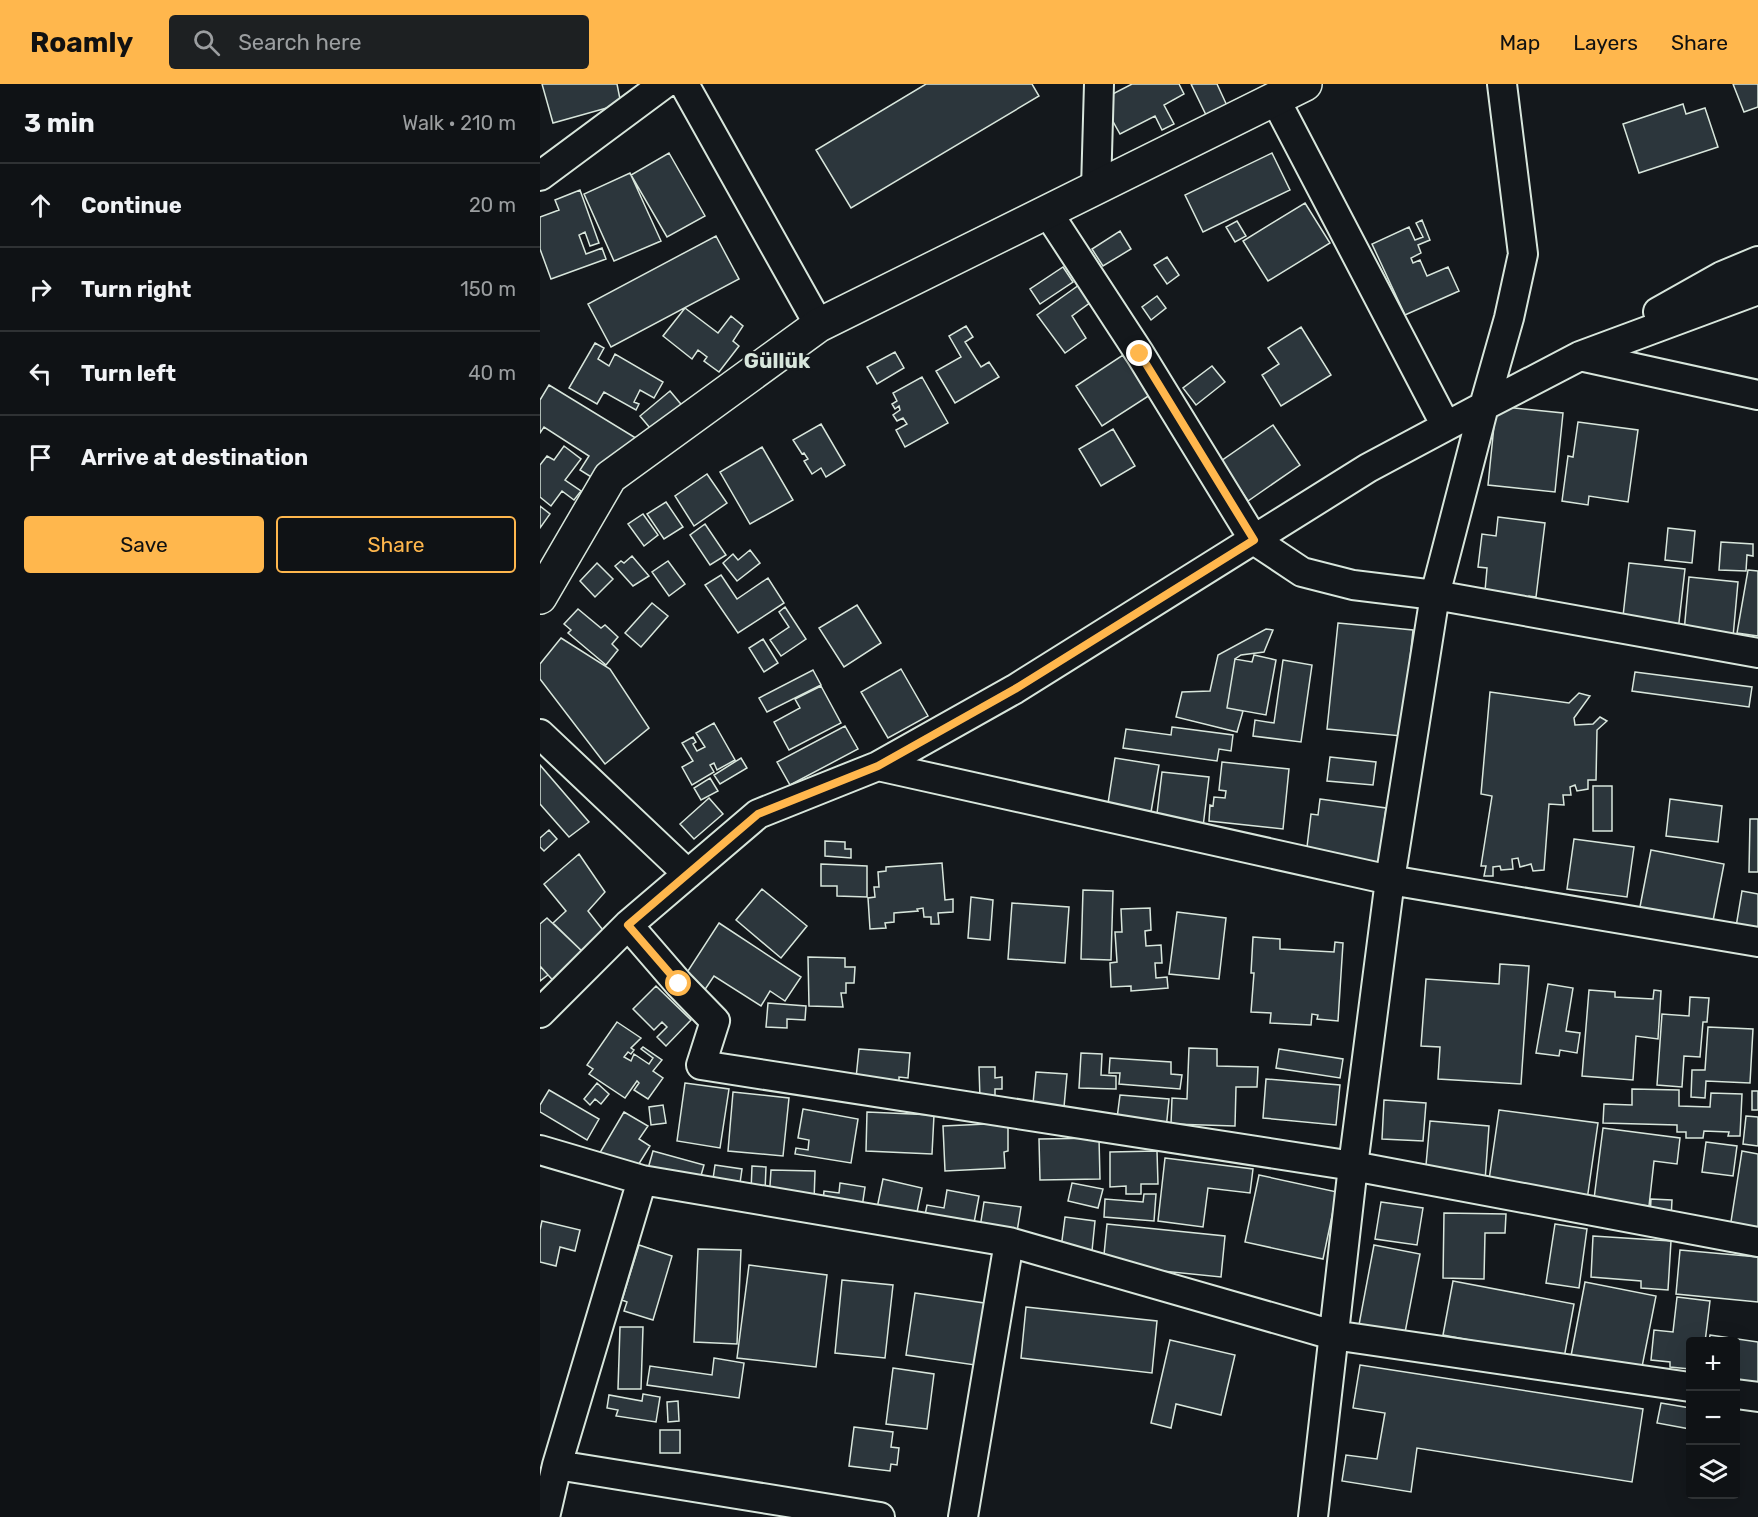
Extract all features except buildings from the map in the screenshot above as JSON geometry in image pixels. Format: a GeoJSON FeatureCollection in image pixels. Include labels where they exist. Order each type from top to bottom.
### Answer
{"type":"FeatureCollection","features":[{"type":"Feature","properties":{"kind":"street"},"geometry":{"type":"LineString","coordinates":[[540,177],[664,84]]}},
{"type":"Feature","properties":{"kind":"street"},"geometry":{"type":"LineString","coordinates":[[684,84],[819,325]]}},
{"type":"Feature","properties":{"kind":"street"},"geometry":{"type":"LineString","coordinates":[[1096,189],[1099,84]]}},
{"type":"Feature","properties":{"kind":"street"},"geometry":{"type":"LineString","coordinates":[[540,597],[610,477],[819,325],[1305,84]]}},
{"type":"Feature","properties":{"kind":"street"},"geometry":{"type":"LineString","coordinates":[[1313,1517],[1353,1166],[1390,880],[1435,595],[1509,318],[1523,254],[1502,84]]}},
{"type":"Feature","properties":{"kind":"street"},"geometry":{"type":"LineString","coordinates":[[1275,99],[1446,426]]}},
{"type":"Feature","properties":{"kind":"street"},"geometry":{"type":"LineString","coordinates":[[1048,213],[1140,354],[1254,540],[1302,572],[1353,585],[1435,595],[1758,653]]}},
{"type":"Feature","properties":{"kind":"street"},"geometry":{"type":"LineString","coordinates":[[540,1012],[628,925],[758,814],[878,766],[1015,689],[1368,468],[1580,356],[1722,276],[1758,261]]}},
{"type":"Feature","properties":{"kind":"street"},"geometry":{"type":"LineString","coordinates":[[1580,356],[1758,290]]}},
{"type":"Feature","properties":{"kind":"street"},"geometry":{"type":"LineString","coordinates":[[1580,356],[1758,395]]}},
{"type":"Feature","properties":{"kind":"street"},"geometry":{"type":"LineString","coordinates":[[540,734],[688,874]]}},
{"type":"Feature","properties":{"kind":"street"},"geometry":{"type":"LineString","coordinates":[[878,766],[1390,880],[1758,942]]}},
{"type":"Feature","properties":{"kind":"street"},"geometry":{"type":"LineString","coordinates":[[628,925],[679,984],[715,1021],[700,1065],[1353,1166],[1758,1242]]}},
{"type":"Feature","properties":{"kind":"street"},"geometry":{"type":"LineString","coordinates":[[540,1150],[642,1180],[1009,1242],[1333,1335],[1686,1386]]}},
{"type":"Feature","properties":{"kind":"street"},"geometry":{"type":"LineString","coordinates":[[545,1517],[557,1465],[642,1180]]}},
{"type":"Feature","properties":{"kind":"street"},"geometry":{"type":"LineString","coordinates":[[963,1517],[1009,1242]]}},
{"type":"Feature","properties":{"kind":"street"},"geometry":{"type":"LineString","coordinates":[[1740,1395],[1758,1397]]}},
{"type":"Feature","properties":{"kind":"street"},"geometry":{"type":"LineString","coordinates":[[557,1465],[880,1517]]}},
{"type":"Feature","properties":{"kind":"district","name":"Güllük"},"geometry":{"type":"Point","coordinates":[777,360]}},
{"type":"Feature","properties":{"kind":"route"},"geometry":{"type":"LineString","coordinates":[[679,984],[628,925],[758,814],[878,766],[1015,689],[1254,540],[1140,354]]}}]}
